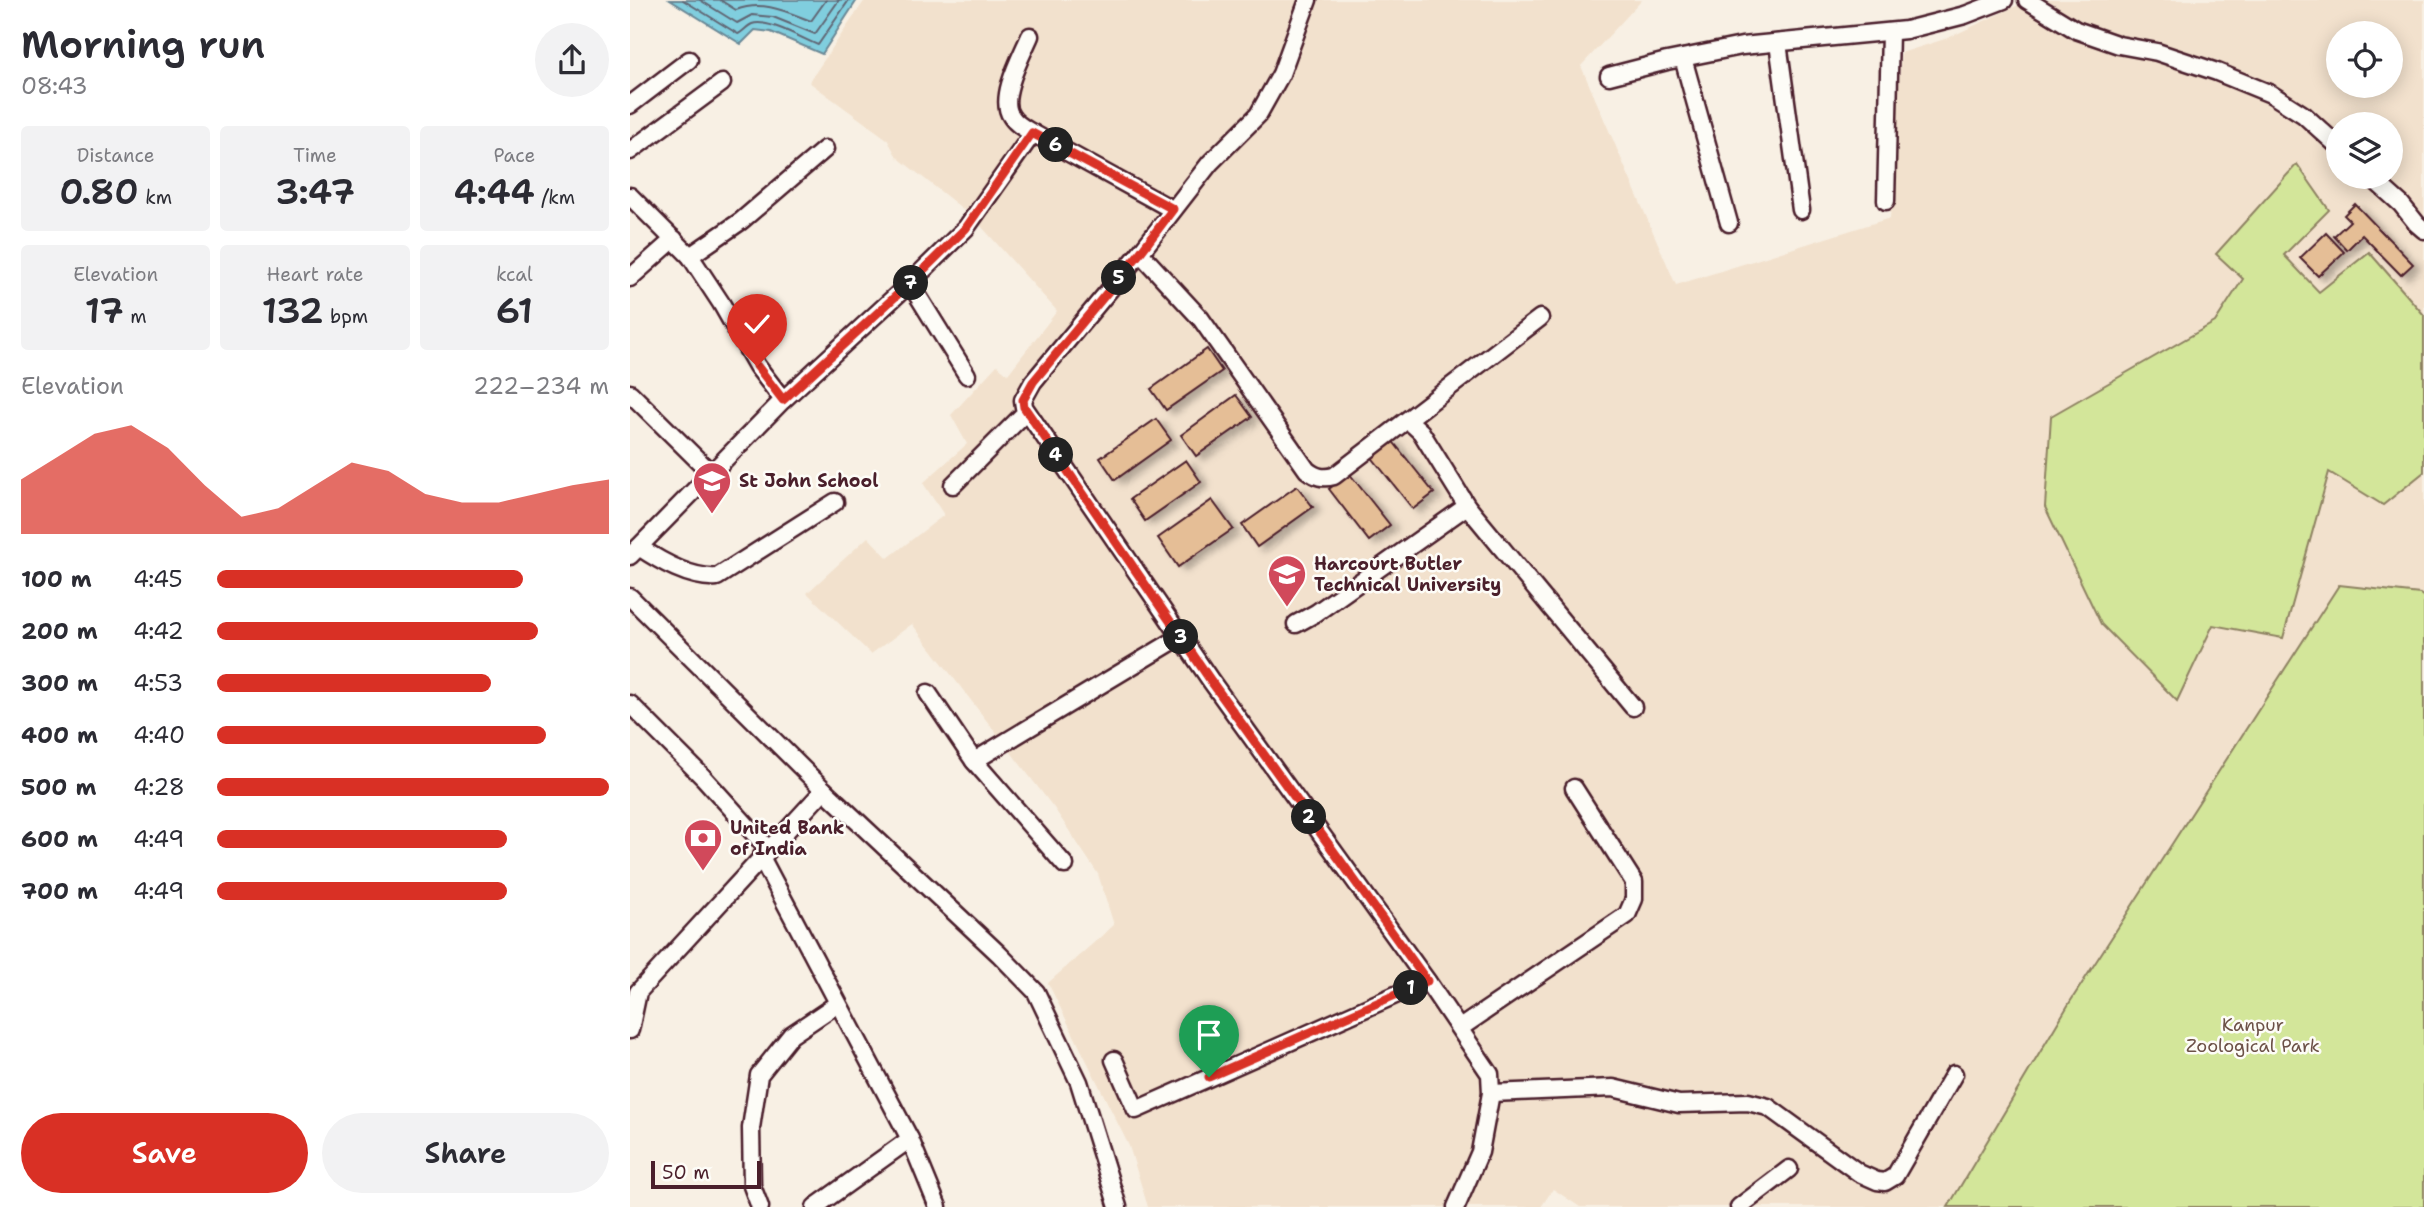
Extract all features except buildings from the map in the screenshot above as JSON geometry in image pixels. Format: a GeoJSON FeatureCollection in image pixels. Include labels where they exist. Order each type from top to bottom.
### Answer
{"type":"FeatureCollection","features":[{"type":"Feature","properties":{"kind":"street"},"geometry":{"type":"LineString","coordinates":[[1308,0],[1281,74],[1258,115],[1210,163],[1140,253],[1033,382],[1023,400],[1026,412],[1180,636],[1427,981],[1490,1074],[1492,1093],[1480,1152],[1456,1207]]}},
{"type":"Feature","properties":{"kind":"street"},"geometry":{"type":"LineString","coordinates":[[1609,76],[1742,46],[1906,30],[1965,15],[2004,0]]}},
{"type":"Feature","properties":{"kind":"street"},"geometry":{"type":"LineString","coordinates":[[2027,0],[2076,30],[2119,45],[2157,52],[2271,94],[2304,115],[2326,135]]}},
{"type":"Feature","properties":{"kind":"street"},"geometry":{"type":"LineString","coordinates":[[1886,201],[1890,32]]}},
{"type":"Feature","properties":{"kind":"street"},"geometry":{"type":"LineString","coordinates":[[1030,36],[1008,91],[1010,115],[1032,133],[1173,209]]}},
{"type":"Feature","properties":{"kind":"street"},"geometry":{"type":"LineString","coordinates":[[1778,43],[1801,210]]}},
{"type":"Feature","properties":{"kind":"street"},"geometry":{"type":"LineString","coordinates":[[1683,58],[1729,223]]}},
{"type":"Feature","properties":{"kind":"street"},"geometry":{"type":"LineString","coordinates":[[630,105],[689,60]]}},
{"type":"Feature","properties":{"kind":"street"},"geometry":{"type":"LineString","coordinates":[[630,151],[722,83]]}},
{"type":"Feature","properties":{"kind":"street"},"geometry":{"type":"LineString","coordinates":[[835,502],[717,577],[707,578],[634,551],[783,400],[966,228],[1032,133]]}},
{"type":"Feature","properties":{"kind":"street"},"geometry":{"type":"LineString","coordinates":[[690,257],[741,221],[825,149]]}},
{"type":"Feature","properties":{"kind":"street"},"geometry":{"type":"LineString","coordinates":[[2384,189],[2424,230]]}},
{"type":"Feature","properties":{"kind":"street"},"geometry":{"type":"LineString","coordinates":[[630,195],[690,257],[721,303],[757,366],[783,400]]}},
{"type":"Feature","properties":{"kind":"street"},"geometry":{"type":"LineString","coordinates":[[630,278],[674,239]]}},
{"type":"Feature","properties":{"kind":"street"},"geometry":{"type":"LineString","coordinates":[[1140,253],[1201,319],[1307,470],[1324,478],[1334,476],[1540,318]]}},
{"type":"Feature","properties":{"kind":"street"},"geometry":{"type":"LineString","coordinates":[[910,283],[967,375]]}},
{"type":"Feature","properties":{"kind":"street"},"geometry":{"type":"LineString","coordinates":[[630,393],[711,473]]}},
{"type":"Feature","properties":{"kind":"street"},"geometry":{"type":"LineString","coordinates":[[953,485],[1026,412]]}},
{"type":"Feature","properties":{"kind":"street"},"geometry":{"type":"LineString","coordinates":[[1408,420],[1421,432],[1467,506],[1633,707]]}},
{"type":"Feature","properties":{"kind":"street"},"geometry":{"type":"LineString","coordinates":[[1296,624],[1316,613],[1467,506]]}},
{"type":"Feature","properties":{"kind":"street"},"geometry":{"type":"LineString","coordinates":[[630,597],[824,790],[999,954],[1035,992],[1079,1082],[1118,1207]]}},
{"type":"Feature","properties":{"kind":"street"},"geometry":{"type":"LineString","coordinates":[[974,761],[1180,636]]}},
{"type":"Feature","properties":{"kind":"street"},"geometry":{"type":"LineString","coordinates":[[928,693],[974,761],[1065,865]]}},
{"type":"Feature","properties":{"kind":"street"},"geometry":{"type":"LineString","coordinates":[[630,704],[703,777],[765,853],[837,1004],[910,1139],[938,1207]]}},
{"type":"Feature","properties":{"kind":"street"},"geometry":{"type":"LineString","coordinates":[[1460,1028],[1626,915],[1634,899],[1634,882],[1574,788]]}},
{"type":"Feature","properties":{"kind":"street"},"geometry":{"type":"LineString","coordinates":[[630,1030],[634,989],[824,790]]}},
{"type":"Feature","properties":{"kind":"street"},"geometry":{"type":"LineString","coordinates":[[1114,1059],[1136,1110],[1427,981]]}},
{"type":"Feature","properties":{"kind":"street"},"geometry":{"type":"LineString","coordinates":[[760,1207],[752,1186],[751,1128],[759,1075],[791,1035],[837,1004]]}},
{"type":"Feature","properties":{"kind":"street"},"geometry":{"type":"LineString","coordinates":[[1492,1093],[1613,1088],[1679,1104],[1748,1102],[1768,1107],[1859,1173],[1885,1182],[1895,1176],[1954,1074]]}},
{"type":"Feature","properties":{"kind":"street"},"geometry":{"type":"LineString","coordinates":[[818,1206],[910,1139]]}},
{"type":"Feature","properties":{"kind":"street"},"geometry":{"type":"LineString","coordinates":[[1739,1207],[1789,1169]]}},
{"type":"Feature","properties":{"kind":"shaded area","name":"Harcourt Butler Technical University"},"geometry":{"type":"Polygon","coordinates":[[[865,0],[1642,0],[1581,66],[1676,285],[1890,218],[1901,53],[1948,38],[2029,0],[2424,0],[2424,597],[2420,594],[2339,585],[2070,1002],[1948,1207],[1580,1207],[1553,1189],[1541,1207],[1148,1207],[1129,1146],[1048,983],[1114,925],[1098,874],[1054,808],[912,624],[871,654],[807,593],[868,537],[888,558],[944,515],[923,483],[967,444],[951,415],[997,365],[1008,374],[1057,311],[973,217],[897,157],[887,139],[809,82],[865,0]]]}},
{"type":"Feature","properties":{"kind":"green space"},"geometry":{"type":"Polygon","coordinates":[[[2297,164],[2329,210],[2284,255],[2319,292],[2369,252],[2424,315],[2424,472],[2383,505],[2329,472],[2283,638],[2213,625],[2177,701],[2101,624],[2045,507],[2051,416],[2215,322],[2243,279],[2216,254],[2297,164]]]}},
{"type":"Feature","properties":{"kind":"green space","name":"Kanpur Zoological Park"},"geometry":{"type":"Polygon","coordinates":[[[2339,585],[2420,594],[2424,597],[2424,1207],[1948,1207],[2070,1002],[2339,585]]]}},
{"type":"Feature","properties":{"kind":"water"},"geometry":{"type":"Polygon","coordinates":[[[670,0],[857,0],[822,54],[771,32],[755,30],[741,44],[670,0]]]}},
{"type":"Feature","properties":{"kind":"place","name":"St John School"},"geometry":{"type":"Point","coordinates":[712,515]}},
{"type":"Feature","properties":{"kind":"place","name":"Harcourt Butler Technical University"},"geometry":{"type":"Point","coordinates":[1287,608]}},
{"type":"Feature","properties":{"kind":"place","name":"United Bank of India"},"geometry":{"type":"Point","coordinates":[703,872]}},
{"type":"Feature","properties":{"kind":"route"},"geometry":{"type":"LineString","coordinates":[[757,366],[783,400],[966,228],[1032,133],[1173,209],[1033,382],[1023,400],[1024,407],[1211,681],[1427,981],[1209,1077]]}}]}
